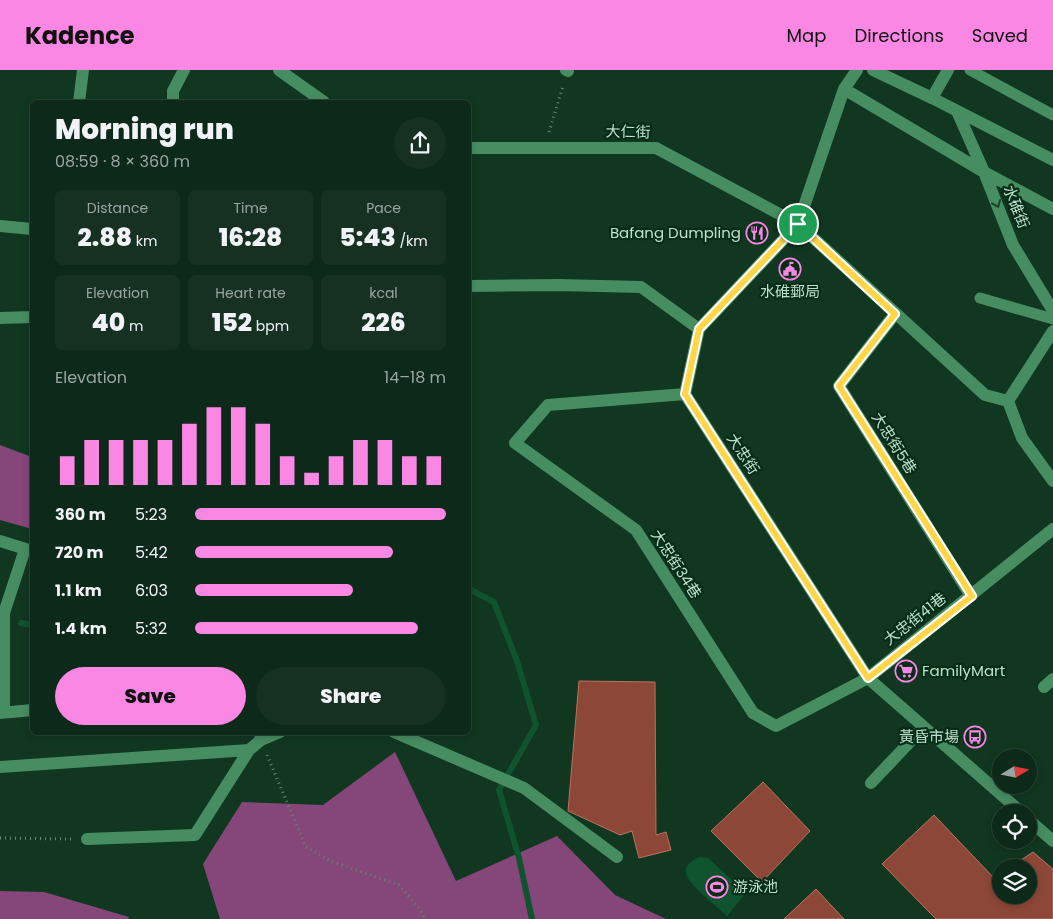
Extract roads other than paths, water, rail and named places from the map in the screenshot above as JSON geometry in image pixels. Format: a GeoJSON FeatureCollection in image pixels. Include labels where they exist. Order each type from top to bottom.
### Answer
{"type":"FeatureCollection","features":[{"type":"Feature","properties":{"kind":"street"},"geometry":{"type":"LineString","coordinates":[[79,100],[83,70]]}},
{"type":"Feature","properties":{"kind":"street"},"geometry":{"type":"LineString","coordinates":[[173,100],[173,91],[184,70]]}},
{"type":"Feature","properties":{"kind":"street"},"geometry":{"type":"LineString","coordinates":[[279,70],[321,100]]}},
{"type":"Feature","properties":{"kind":"street"},"geometry":{"type":"LineString","coordinates":[[685,394],[699,329],[798,224],[844,89],[857,70]]}},
{"type":"Feature","properties":{"kind":"street"},"geometry":{"type":"LineString","coordinates":[[873,70],[1053,160]]}},
{"type":"Feature","properties":{"kind":"street"},"geometry":{"type":"LineString","coordinates":[[932,98],[948,70]]}},
{"type":"Feature","properties":{"kind":"street"},"geometry":{"type":"LineString","coordinates":[[844,89],[984,172],[1053,208]]}},
{"type":"Feature","properties":{"kind":"street","name":"水碓街"},"geometry":{"type":"LineString","coordinates":[[957,111],[1013,245],[1053,311]]}},
{"type":"Feature","properties":{"kind":"street","name":"大仁街"},"geometry":{"type":"LineString","coordinates":[[471,148],[656,148],[798,224]]}},
{"type":"Feature","properties":{"kind":"street"},"geometry":{"type":"LineString","coordinates":[[798,224],[985,395],[1008,401]]}},
{"type":"Feature","properties":{"kind":"street"},"geometry":{"type":"LineString","coordinates":[[0,226],[30,229]]}},
{"type":"Feature","properties":{"kind":"street"},"geometry":{"type":"LineString","coordinates":[[471,286],[559,284],[641,287],[699,329]]}},
{"type":"Feature","properties":{"kind":"street","name":"大忠街5巷"},"geometry":{"type":"LineString","coordinates":[[895,314],[839,386],[972,596]]}},
{"type":"Feature","properties":{"kind":"street"},"geometry":{"type":"LineString","coordinates":[[0,318],[30,317]]}},
{"type":"Feature","properties":{"kind":"street"},"geometry":{"type":"LineString","coordinates":[[1008,401],[1053,331]]}},
{"type":"Feature","properties":{"kind":"street","name":"大忠街"},"geometry":{"type":"LineString","coordinates":[[685,394],[868,678],[1011,804]]}},
{"type":"Feature","properties":{"kind":"street","name":"大忠街34巷"},"geometry":{"type":"LineString","coordinates":[[685,394],[548,405],[515,443],[636,530],[753,713],[776,726],[868,678]]}},
{"type":"Feature","properties":{"kind":"street"},"geometry":{"type":"LineString","coordinates":[[1008,401],[1022,438],[1053,481]]}},
{"type":"Feature","properties":{"kind":"street","name":"大忠街41巷"},"geometry":{"type":"LineString","coordinates":[[868,678],[1053,529]]}},
{"type":"Feature","properties":{"kind":"street"},"geometry":{"type":"LineString","coordinates":[[0,541],[29,550],[4,613],[2,713],[30,710]]}},
{"type":"Feature","properties":{"kind":"street"},"geometry":{"type":"LineString","coordinates":[[871,783],[924,727]]}},
{"type":"Feature","properties":{"kind":"street"},"geometry":{"type":"LineString","coordinates":[[401,735],[524,788],[618,857]]}},
{"type":"Feature","properties":{"kind":"street"},"geometry":{"type":"LineString","coordinates":[[87,839],[195,835],[249,750],[261,736]]}},
{"type":"Feature","properties":{"kind":"street"},"geometry":{"type":"LineString","coordinates":[[0,767],[249,750]]}},
{"type":"Feature","properties":{"kind":"street"},"geometry":{"type":"LineString","coordinates":[[1037,827],[1053,841]]}},
{"type":"Feature","properties":{"kind":"lane"},"geometry":{"type":"LineString","coordinates":[[970,70],[1053,115]]}},
{"type":"Feature","properties":{"kind":"lane"},"geometry":{"type":"LineString","coordinates":[[980,298],[1053,320]]}},
{"type":"Feature","properties":{"kind":"waterway"},"geometry":{"type":"LineString","coordinates":[[471,590],[494,602],[517,661],[536,725],[499,790],[519,858],[532,919]]}},
{"type":"Feature","properties":{"kind":"waterway"},"geometry":{"type":"LineString","coordinates":[[21,623],[30,625]]}},
{"type":"Feature","properties":{"kind":"place","name":"Bafang Dumpling"},"geometry":{"type":"Point","coordinates":[757,233]}},
{"type":"Feature","properties":{"kind":"place","name":"水碓郵局"},"geometry":{"type":"Point","coordinates":[790,269]}},
{"type":"Feature","properties":{"kind":"place","name":"FamilyMart"},"geometry":{"type":"Point","coordinates":[906,671]}},
{"type":"Feature","properties":{"kind":"place","name":"黃昏市場"},"geometry":{"type":"Point","coordinates":[975,737]}},
{"type":"Feature","properties":{"kind":"place","name":"游泳池"},"geometry":{"type":"Point","coordinates":[717,887]}}]}
